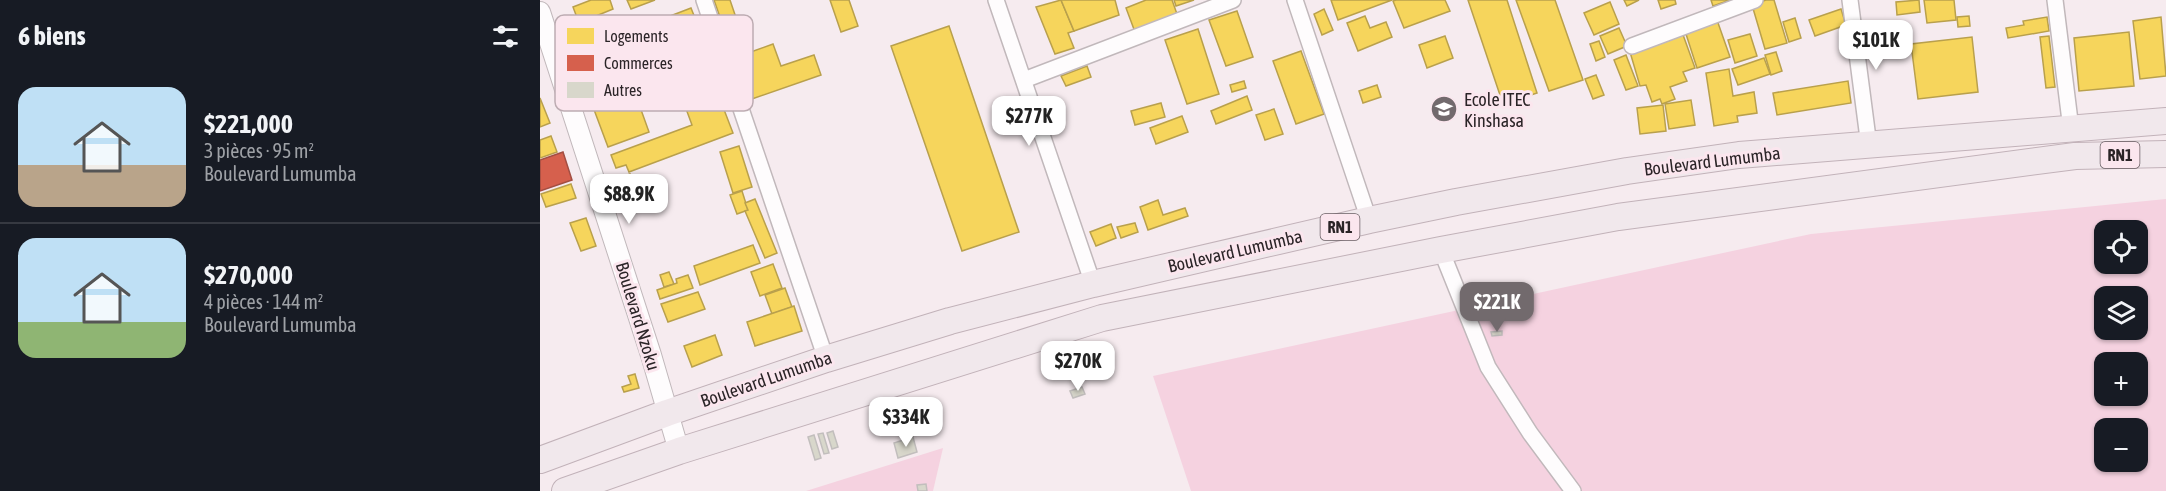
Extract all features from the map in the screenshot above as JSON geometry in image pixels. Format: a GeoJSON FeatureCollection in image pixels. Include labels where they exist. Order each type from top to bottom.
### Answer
{"type":"FeatureCollection","features":[{"type":"Feature","properties":{"kind":"highway","name":"Boulevard Lumumba"},"geometry":{"type":"LineString","coordinates":[[540,460],[826,359],[950,321],[1093,284],[1369,220],[1627,171],[1739,155],[2166,121]]}},
{"type":"Feature","properties":{"kind":"highway","name":"Boulevard Lumumba"},"geometry":{"type":"LineString","coordinates":[[565,491],[679,451],[1006,346],[1102,318],[1618,217],[2063,158],[2166,154]]}},
{"type":"Feature","properties":{"kind":"street"},"geometry":{"type":"LineString","coordinates":[[704,0],[709,15]]}},
{"type":"Feature","properties":{"kind":"street"},"geometry":{"type":"LineString","coordinates":[[996,0],[1093,284]]}},
{"type":"Feature","properties":{"kind":"street"},"geometry":{"type":"LineString","coordinates":[[1024,80],[1233,0]]}},
{"type":"Feature","properties":{"kind":"street"},"geometry":{"type":"LineString","coordinates":[[1295,0],[1369,220]]}},
{"type":"Feature","properties":{"kind":"street"},"geometry":{"type":"LineString","coordinates":[[1632,46],[1755,0]]}},
{"type":"Feature","properties":{"kind":"street"},"geometry":{"type":"LineString","coordinates":[[1850,0],[1869,146]]}},
{"type":"Feature","properties":{"kind":"street"},"geometry":{"type":"LineString","coordinates":[[2055,0],[2072,129]]}},
{"type":"Feature","properties":{"kind":"street","name":"Boulevard Nzoku"},"geometry":{"type":"LineString","coordinates":[[540,12],[555,58]]}},
{"type":"Feature","properties":{"kind":"street","name":"Boulevard Nzoku"},"geometry":{"type":"LineString","coordinates":[[572,111],[647,343],[679,451]]}},
{"type":"Feature","properties":{"kind":"street"},"geometry":{"type":"LineString","coordinates":[[742,111],[826,359]]}},
{"type":"Feature","properties":{"kind":"street"},"geometry":{"type":"LineString","coordinates":[[1441,250],[1488,367],[1530,434],[1573,491]]}},
{"type":"Feature","properties":{"kind":"shaded area"},"geometry":{"type":"Polygon","coordinates":[[[2166,199],[2166,491],[1191,491],[1153,376],[1811,234],[2166,199]]]}},
{"type":"Feature","properties":{"kind":"shaded area"},"geometry":{"type":"Polygon","coordinates":[[[943,448],[933,491],[806,491],[943,448]]]}},
{"type":"Feature","properties":{"kind":"building: Logements"},"geometry":{"type":"Polygon","coordinates":[[[591,0],[610,0],[613,9],[598,15],[576,15],[573,7],[591,0]]]}},
{"type":"Feature","properties":{"kind":"building: Logements"},"geometry":{"type":"Polygon","coordinates":[[[627,0],[655,0],[631,9],[627,0]]]}},
{"type":"Feature","properties":{"kind":"building: Logements"},"geometry":{"type":"Polygon","coordinates":[[[714,0],[730,0],[735,15],[719,15],[714,0]]]}},
{"type":"Feature","properties":{"kind":"building: Logements"},"geometry":{"type":"Polygon","coordinates":[[[830,0],[849,0],[858,26],[841,32],[830,0]]]}},
{"type":"Feature","properties":{"kind":"building: Logements"},"geometry":{"type":"Polygon","coordinates":[[[1061,0],[1074,31],[1068,33],[1074,48],[1055,54],[1036,7],[1061,0]]]}},
{"type":"Feature","properties":{"kind":"building: Logements"},"geometry":{"type":"Polygon","coordinates":[[[1061,0],[1115,0],[1119,15],[1074,31],[1061,0]]]}},
{"type":"Feature","properties":{"kind":"building: Logements"},"geometry":{"type":"Polygon","coordinates":[[[1146,0],[1172,0],[1177,14],[1135,32],[1126,8],[1146,0]]]}},
{"type":"Feature","properties":{"kind":"building: Logements"},"geometry":{"type":"Polygon","coordinates":[[[1174,0],[1194,0],[1176,6],[1174,0]]]}},
{"type":"Feature","properties":{"kind":"building: Logements"},"geometry":{"type":"Polygon","coordinates":[[[1331,0],[1392,0],[1338,20],[1331,0]]]}},
{"type":"Feature","properties":{"kind":"building: Logements"},"geometry":{"type":"Polygon","coordinates":[[[1445,0],[1450,11],[1404,28],[1393,1],[1445,0]]]}},
{"type":"Feature","properties":{"kind":"building: Logements"},"geometry":{"type":"Polygon","coordinates":[[[1468,0],[1507,0],[1537,93],[1503,104],[1468,0]]]}},
{"type":"Feature","properties":{"kind":"building: Logements"},"geometry":{"type":"Polygon","coordinates":[[[1516,0],[1555,0],[1583,80],[1549,91],[1516,0]]]}},
{"type":"Feature","properties":{"kind":"building: Logements"},"geometry":{"type":"Polygon","coordinates":[[[1624,0],[1639,0],[1627,6],[1624,0]]]}},
{"type":"Feature","properties":{"kind":"building: Logements"},"geometry":{"type":"Polygon","coordinates":[[[1658,0],[1675,0],[1676,4],[1661,9],[1658,0]]]}},
{"type":"Feature","properties":{"kind":"building: Logements"},"geometry":{"type":"Polygon","coordinates":[[[1711,0],[1730,0],[1713,6],[1711,0]]]}},
{"type":"Feature","properties":{"kind":"building: Logements"},"geometry":{"type":"Polygon","coordinates":[[[1774,0],[1787,43],[1765,49],[1752,5],[1774,0]]]}},
{"type":"Feature","properties":{"kind":"building: Logements"},"geometry":{"type":"Polygon","coordinates":[[[1919,0],[1920,12],[1897,15],[1896,2],[1919,0]]]}},
{"type":"Feature","properties":{"kind":"building: Logements"},"geometry":{"type":"Polygon","coordinates":[[[1924,0],[1954,0],[1956,20],[1927,23],[1924,0]]]}},
{"type":"Feature","properties":{"kind":"building: Logements"},"geometry":{"type":"Polygon","coordinates":[[[1610,2],[1619,24],[1594,35],[1584,13],[1610,2]]]}},
{"type":"Feature","properties":{"kind":"building: Logements"},"geometry":{"type":"Polygon","coordinates":[[[691,8],[694,15],[673,15],[691,8]]]}},
{"type":"Feature","properties":{"kind":"building: Logements"},"geometry":{"type":"Polygon","coordinates":[[[1324,9],[1333,30],[1322,35],[1314,14],[1324,9]]]}},
{"type":"Feature","properties":{"kind":"building: Logements"},"geometry":{"type":"Polygon","coordinates":[[[1841,9],[1846,25],[1815,36],[1809,20],[1841,9]]]}},
{"type":"Feature","properties":{"kind":"building: Logements"},"geometry":{"type":"Polygon","coordinates":[[[1237,11],[1253,57],[1226,66],[1209,20],[1237,11]]]}},
{"type":"Feature","properties":{"kind":"building: Logements"},"geometry":{"type":"Polygon","coordinates":[[[1365,16],[1370,28],[1386,22],[1392,37],[1358,51],[1347,23],[1365,16]]]}},
{"type":"Feature","properties":{"kind":"building: Logements"},"geometry":{"type":"Polygon","coordinates":[[[1969,16],[1970,26],[1958,27],[1957,17],[1969,16]]]}},
{"type":"Feature","properties":{"kind":"building: Logements"},"geometry":{"type":"Polygon","coordinates":[[[2047,17],[2049,31],[2008,38],[2006,28],[2024,25],[2023,21],[2047,17]]]}},
{"type":"Feature","properties":{"kind":"building: Logements"},"geometry":{"type":"Polygon","coordinates":[[[2161,17],[2166,76],[2140,79],[2133,21],[2161,17]]]}},
{"type":"Feature","properties":{"kind":"building: Logements"},"geometry":{"type":"Polygon","coordinates":[[[1795,18],[1801,38],[1789,42],[1783,22],[1795,18]]]}},
{"type":"Feature","properties":{"kind":"building: Logements"},"geometry":{"type":"Polygon","coordinates":[[[1717,20],[1730,57],[1697,68],[1685,31],[1717,20]]]}},
{"type":"Feature","properties":{"kind":"building: Logements"},"geometry":{"type":"Polygon","coordinates":[[[949,26],[1019,232],[962,251],[891,46],[949,26]]]}},
{"type":"Feature","properties":{"kind":"building: Logements"},"geometry":{"type":"Polygon","coordinates":[[[1619,28],[1627,46],[1608,54],[1600,36],[1619,28]]]}},
{"type":"Feature","properties":{"kind":"building: Logements"},"geometry":{"type":"Polygon","coordinates":[[[1198,29],[1219,94],[1187,104],[1165,40],[1198,29]]]}},
{"type":"Feature","properties":{"kind":"building: Logements"},"geometry":{"type":"Polygon","coordinates":[[[1682,32],[1695,68],[1683,72],[1687,81],[1670,87],[1675,99],[1662,104],[1660,99],[1652,102],[1646,85],[1640,86],[1630,52],[1682,32]]]}},
{"type":"Feature","properties":{"kind":"building: Logements"},"geometry":{"type":"Polygon","coordinates":[[[2129,32],[2134,86],[2079,91],[2074,38],[2129,32]]]}},
{"type":"Feature","properties":{"kind":"building: Logements"},"geometry":{"type":"Polygon","coordinates":[[[1750,34],[1757,56],[1735,63],[1728,40],[1750,34]]]}},
{"type":"Feature","properties":{"kind":"building: Logements"},"geometry":{"type":"Polygon","coordinates":[[[1445,36],[1453,58],[1427,68],[1419,45],[1445,36]]]}},
{"type":"Feature","properties":{"kind":"building: Logements"},"geometry":{"type":"Polygon","coordinates":[[[1908,36],[1909,50],[1875,53],[1874,39],[1908,36]]]}},
{"type":"Feature","properties":{"kind":"building: Logements"},"geometry":{"type":"Polygon","coordinates":[[[2049,36],[2055,87],[2046,88],[2040,37],[2049,36]]]}},
{"type":"Feature","properties":{"kind":"building: Logements"},"geometry":{"type":"Polygon","coordinates":[[[1972,37],[1978,92],[1918,99],[1911,44],[1972,37]]]}},
{"type":"Feature","properties":{"kind":"building: Logements"},"geometry":{"type":"Polygon","coordinates":[[[1599,41],[1605,57],[1596,61],[1590,44],[1599,41]]]}},
{"type":"Feature","properties":{"kind":"building: Logements"},"geometry":{"type":"Polygon","coordinates":[[[773,44],[781,66],[814,55],[821,75],[753,99],[753,51],[773,44]]]}},
{"type":"Feature","properties":{"kind":"building: Logements"},"geometry":{"type":"Polygon","coordinates":[[[1301,51],[1324,114],[1296,124],[1273,61],[1301,51]]]}},
{"type":"Feature","properties":{"kind":"building: Logements"},"geometry":{"type":"Polygon","coordinates":[[[1776,52],[1782,71],[1771,75],[1765,55],[1776,52]]]}},
{"type":"Feature","properties":{"kind":"building: Logements"},"geometry":{"type":"Polygon","coordinates":[[[1626,55],[1638,86],[1626,90],[1614,60],[1626,55]]]}},
{"type":"Feature","properties":{"kind":"building: Logements"},"geometry":{"type":"Polygon","coordinates":[[[1764,58],[1770,74],[1738,85],[1732,69],[1764,58]]]}},
{"type":"Feature","properties":{"kind":"building: Logements"},"geometry":{"type":"Polygon","coordinates":[[[1087,66],[1091,77],[1066,86],[1061,76],[1087,66]]]}},
{"type":"Feature","properties":{"kind":"building: Logements"},"geometry":{"type":"Polygon","coordinates":[[[1729,69],[1733,96],[1754,92],[1757,113],[1737,116],[1738,122],[1714,126],[1706,73],[1729,69]]]}},
{"type":"Feature","properties":{"kind":"building: Logements"},"geometry":{"type":"Polygon","coordinates":[[[1596,75],[1604,95],[1593,99],[1585,79],[1596,75]]]}},
{"type":"Feature","properties":{"kind":"building: Logements"},"geometry":{"type":"Polygon","coordinates":[[[1244,81],[1246,88],[1232,92],[1230,85],[1244,81]]]}},
{"type":"Feature","properties":{"kind":"building: Logements"},"geometry":{"type":"Polygon","coordinates":[[[1848,81],[1851,103],[1777,115],[1773,93],[1848,81]]]}},
{"type":"Feature","properties":{"kind":"building: Logements"},"geometry":{"type":"Polygon","coordinates":[[[1377,85],[1381,97],[1363,103],[1359,91],[1377,85]]]}},
{"type":"Feature","properties":{"kind":"building: Logements"},"geometry":{"type":"Polygon","coordinates":[[[1247,96],[1252,110],[1216,124],[1211,111],[1247,96]]]}},
{"type":"Feature","properties":{"kind":"building: Logements"},"geometry":{"type":"Polygon","coordinates":[[[540,98],[550,123],[540,127],[540,98]]]}},
{"type":"Feature","properties":{"kind":"building: Logements"},"geometry":{"type":"Polygon","coordinates":[[[1691,100],[1695,125],[1669,129],[1665,104],[1691,100]]]}},
{"type":"Feature","properties":{"kind":"building: Logements"},"geometry":{"type":"Polygon","coordinates":[[[1161,103],[1165,117],[1135,125],[1131,111],[1161,103]]]}},
{"type":"Feature","properties":{"kind":"building: Logements"},"geometry":{"type":"Polygon","coordinates":[[[1663,105],[1666,131],[1640,134],[1637,108],[1663,105]]]}},
{"type":"Feature","properties":{"kind":"building: Logements"},"geometry":{"type":"Polygon","coordinates":[[[1274,109],[1283,134],[1265,140],[1256,115],[1274,109]]]}},
{"type":"Feature","properties":{"kind":"building: Logements"},"geometry":{"type":"Polygon","coordinates":[[[594,111],[641,111],[649,132],[608,147],[594,111]]]}},
{"type":"Feature","properties":{"kind":"building: Logements"},"geometry":{"type":"Polygon","coordinates":[[[687,111],[725,111],[733,133],[629,172],[626,165],[616,168],[611,155],[692,125],[687,111]]]}},
{"type":"Feature","properties":{"kind":"building: Logements"},"geometry":{"type":"Polygon","coordinates":[[[1182,116],[1188,132],[1156,144],[1150,128],[1182,116]]]}},
{"type":"Feature","properties":{"kind":"building: Logements"},"geometry":{"type":"Polygon","coordinates":[[[551,136],[557,152],[540,158],[540,140],[551,136]]]}},
{"type":"Feature","properties":{"kind":"building: Logements"},"geometry":{"type":"Polygon","coordinates":[[[739,146],[752,187],[733,193],[720,152],[739,146]]]}},
{"type":"Feature","properties":{"kind":"building: Logements"},"geometry":{"type":"Polygon","coordinates":[[[630,174],[634,184],[626,188],[622,177],[630,174]]]}},
{"type":"Feature","properties":{"kind":"building: Logements"},"geometry":{"type":"Polygon","coordinates":[[[571,184],[576,198],[546,207],[541,194],[571,184]]]}},
{"type":"Feature","properties":{"kind":"building: Logements"},"geometry":{"type":"Polygon","coordinates":[[[742,191],[748,210],[737,214],[730,195],[742,191]]]}},
{"type":"Feature","properties":{"kind":"building: Logements"},"geometry":{"type":"Polygon","coordinates":[[[755,199],[777,253],[765,258],[745,211],[748,210],[745,203],[755,199]]]}},
{"type":"Feature","properties":{"kind":"building: Logements"},"geometry":{"type":"Polygon","coordinates":[[[1158,200],[1163,215],[1185,208],[1188,216],[1148,230],[1140,207],[1158,200]]]}},
{"type":"Feature","properties":{"kind":"building: Logements"},"geometry":{"type":"Polygon","coordinates":[[[586,218],[596,246],[581,251],[570,223],[586,218]]]}},
{"type":"Feature","properties":{"kind":"building: Logements"},"geometry":{"type":"Polygon","coordinates":[[[1135,223],[1138,232],[1121,238],[1117,227],[1135,223]]]}},
{"type":"Feature","properties":{"kind":"building: Logements"},"geometry":{"type":"Polygon","coordinates":[[[1111,224],[1116,238],[1096,246],[1090,232],[1111,224]]]}},
{"type":"Feature","properties":{"kind":"building: Logements"},"geometry":{"type":"Polygon","coordinates":[[[753,245],[760,263],[700,285],[694,266],[753,245]]]}},
{"type":"Feature","properties":{"kind":"building: Logements"},"geometry":{"type":"Polygon","coordinates":[[[773,264],[782,288],[760,296],[751,272],[773,264]]]}},
{"type":"Feature","properties":{"kind":"building: Logements"},"geometry":{"type":"Polygon","coordinates":[[[669,272],[674,284],[664,287],[660,275],[669,272]]]}},
{"type":"Feature","properties":{"kind":"building: Logements"},"geometry":{"type":"Polygon","coordinates":[[[688,275],[693,288],[660,299],[657,290],[677,283],[676,279],[688,275]]]}},
{"type":"Feature","properties":{"kind":"building: Logements"},"geometry":{"type":"Polygon","coordinates":[[[785,288],[792,307],[772,314],[765,295],[785,288]]]}},
{"type":"Feature","properties":{"kind":"building: Logements"},"geometry":{"type":"Polygon","coordinates":[[[698,292],[705,309],[668,322],[661,304],[698,292]]]}},
{"type":"Feature","properties":{"kind":"building: Logements"},"geometry":{"type":"Polygon","coordinates":[[[794,306],[802,331],[755,346],[747,322],[794,306]]]}},
{"type":"Feature","properties":{"kind":"building: Logements"},"geometry":{"type":"Polygon","coordinates":[[[715,335],[722,355],[692,367],[684,346],[715,335]]]}},
{"type":"Feature","properties":{"kind":"building: Logements"},"geometry":{"type":"Polygon","coordinates":[[[635,374],[639,388],[624,392],[622,387],[631,384],[628,376],[635,374]]]}},
{"type":"Feature","properties":{"kind":"building: Commerces"},"geometry":{"type":"Polygon","coordinates":[[[563,152],[572,180],[540,191],[540,160],[563,152]]]}},
{"type":"Feature","properties":{"kind":"building: Autres"},"geometry":{"type":"Polygon","coordinates":[[[1511,290],[1513,298],[1494,302],[1492,294],[1511,290]]]}},
{"type":"Feature","properties":{"kind":"building: Autres"},"geometry":{"type":"Polygon","coordinates":[[[1484,298],[1485,302],[1474,303],[1474,299],[1484,298]]]}},
{"type":"Feature","properties":{"kind":"building: Autres"},"geometry":{"type":"Polygon","coordinates":[[[1502,331],[1502,335],[1492,336],[1491,332],[1502,331]]]}},
{"type":"Feature","properties":{"kind":"building: Autres"},"geometry":{"type":"Polygon","coordinates":[[[1082,387],[1085,394],[1073,398],[1070,391],[1082,387]]]}},
{"type":"Feature","properties":{"kind":"building: Autres"},"geometry":{"type":"Polygon","coordinates":[[[833,431],[838,447],[832,449],[827,433],[833,431]]]}},
{"type":"Feature","properties":{"kind":"building: Autres"},"geometry":{"type":"Polygon","coordinates":[[[823,433],[829,453],[824,454],[818,434],[823,433]]]}},
{"type":"Feature","properties":{"kind":"building: Autres"},"geometry":{"type":"Polygon","coordinates":[[[814,435],[821,458],[815,460],[808,437],[814,435]]]}},
{"type":"Feature","properties":{"kind":"building: Autres"},"geometry":{"type":"Polygon","coordinates":[[[913,437],[917,452],[898,458],[894,443],[913,437]]]}},
{"type":"Feature","properties":{"kind":"building: Autres"},"geometry":{"type":"Polygon","coordinates":[[[926,484],[927,491],[918,491],[917,485],[926,484]]]}},
{"type":"Feature","properties":{"kind":"place","name":"Ecole ITEC Kinshasa"},"geometry":{"type":"Point","coordinates":[1444,109]}}]}
